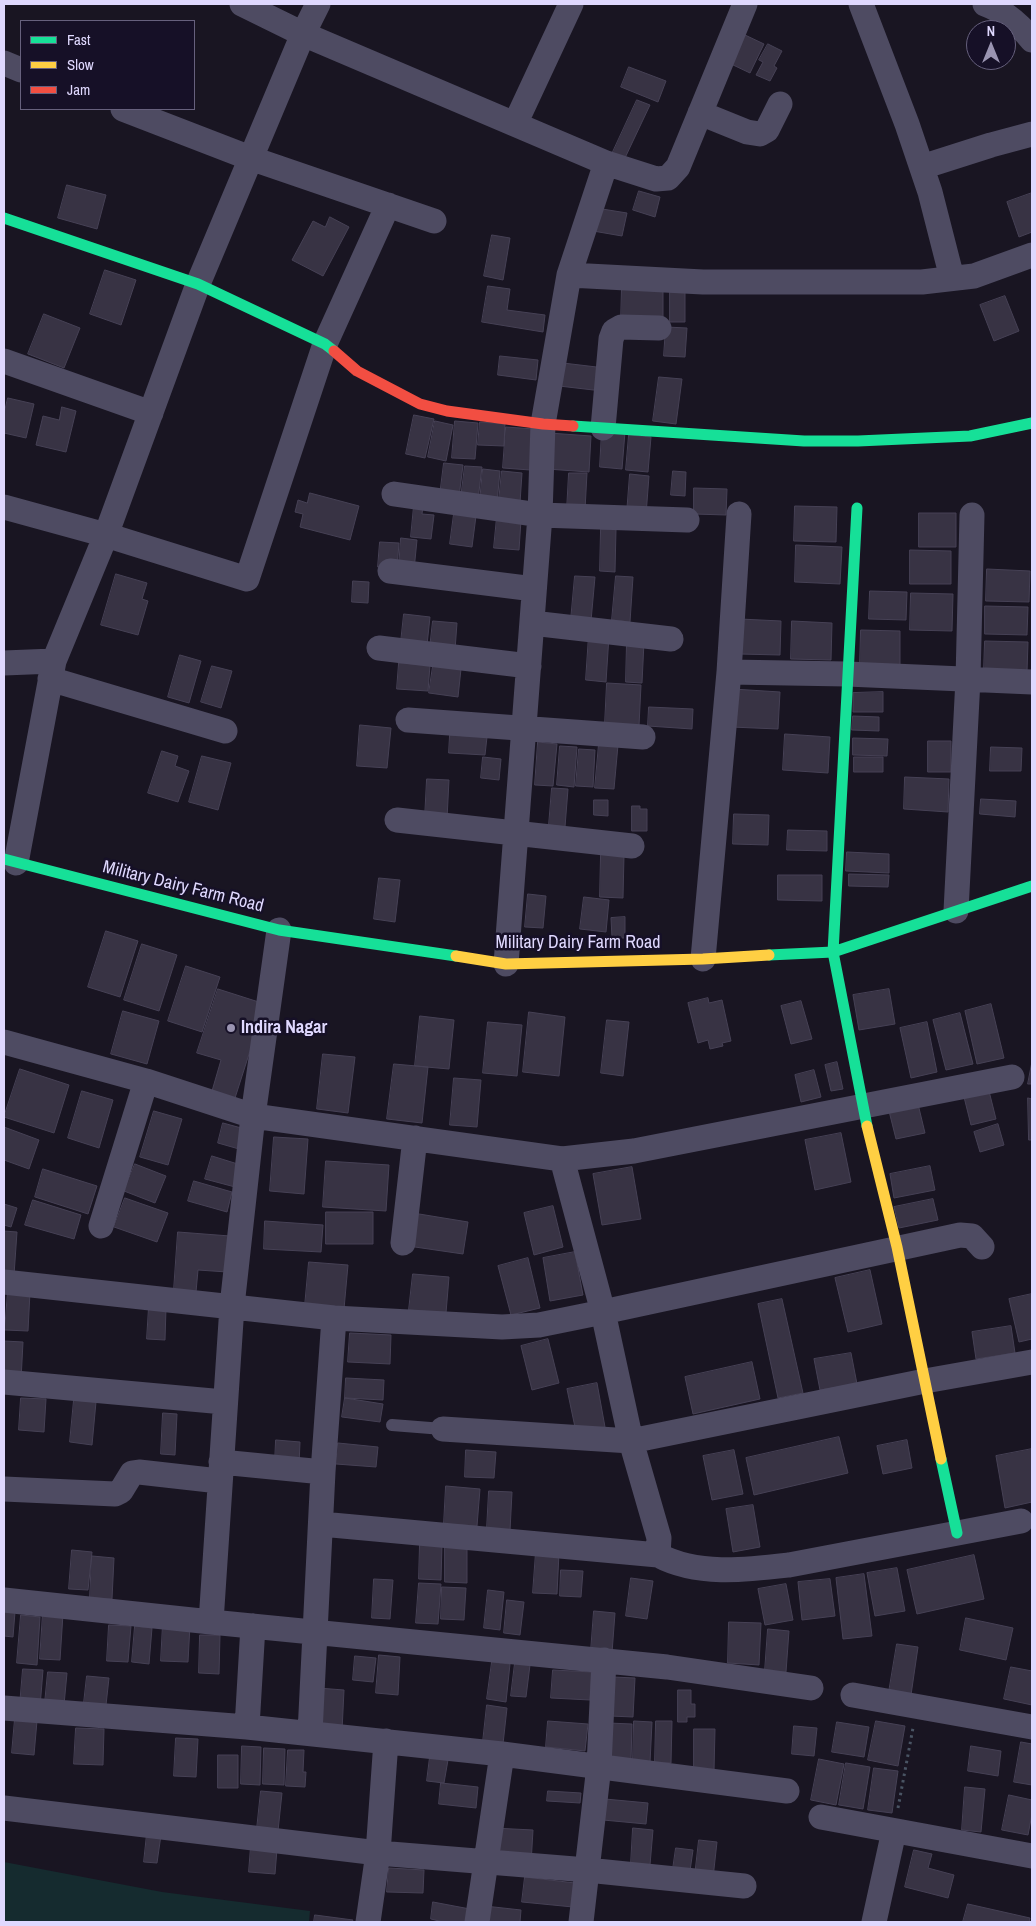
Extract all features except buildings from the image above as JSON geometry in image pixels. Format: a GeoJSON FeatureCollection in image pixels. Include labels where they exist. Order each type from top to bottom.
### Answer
{"type":"FeatureCollection","features":[{"type":"Feature","properties":{"kind":"street"},"geometry":{"type":"LineString","coordinates":[[242,4],[303,34],[606,163],[656,179],[668,178],[678,167],[745,4]]}},
{"type":"Feature","properties":{"kind":"street"},"geometry":{"type":"LineString","coordinates":[[10,861],[52,670],[106,535],[198,284],[303,34],[318,4]]}},
{"type":"Feature","properties":{"kind":"street"},"geometry":{"type":"LineString","coordinates":[[514,124],[571,4]]}},
{"type":"Feature","properties":{"kind":"street"},"geometry":{"type":"LineString","coordinates":[[861,4],[922,167],[952,278]]}},
{"type":"Feature","properties":{"kind":"street"},"geometry":{"type":"LineString","coordinates":[[985,4],[998,9],[1023,28],[1032,40]]}},
{"type":"Feature","properties":{"kind":"street"},"geometry":{"type":"LineString","coordinates":[[4,63],[20,70]]}},
{"type":"Feature","properties":{"kind":"street"},"geometry":{"type":"LineString","coordinates":[[700,113],[747,132],[760,134],[767,130],[780,104]]}},
{"type":"Feature","properties":{"kind":"street"},"geometry":{"type":"LineString","coordinates":[[126,110],[250,158],[434,221]]}},
{"type":"Feature","properties":{"kind":"street"},"geometry":{"type":"LineString","coordinates":[[922,167],[1032,134]]}},
{"type":"Feature","properties":{"kind":"street"},"geometry":{"type":"LineString","coordinates":[[506,964],[540,515],[543,424],[569,275],[606,163]]}},
{"type":"Feature","properties":{"kind":"street"},"geometry":{"type":"LineString","coordinates":[[4,507],[106,535],[247,579],[325,344],[388,205]]}},
{"type":"Feature","properties":{"kind":"street"},"geometry":{"type":"LineString","coordinates":[[4,218],[198,284],[325,344],[357,371],[420,404],[447,411],[543,424],[804,441],[858,441],[970,436],[1032,423]]}},
{"type":"Feature","properties":{"kind":"street"},"geometry":{"type":"LineString","coordinates":[[569,275],[703,282],[922,282],[974,276],[1032,255]]}},
{"type":"Feature","properties":{"kind":"street"},"geometry":{"type":"LineString","coordinates":[[603,428],[611,339],[614,331],[621,327],[659,328]]}},
{"type":"Feature","properties":{"kind":"street"},"geometry":{"type":"LineString","coordinates":[[4,361],[151,413]]}},
{"type":"Feature","properties":{"kind":"street"},"geometry":{"type":"LineString","coordinates":[[394,494],[540,515],[687,520]]}},
{"type":"Feature","properties":{"kind":"street"},"geometry":{"type":"LineString","coordinates":[[857,508],[833,952],[862,1105],[897,1247],[957,1533]]}},
{"type":"Feature","properties":{"kind":"street"},"geometry":{"type":"LineString","coordinates":[[703,959],[729,672],[739,514]]}},
{"type":"Feature","properties":{"kind":"street"},"geometry":{"type":"LineString","coordinates":[[956,911],[968,679],[972,515]]}},
{"type":"Feature","properties":{"kind":"street"},"geometry":{"type":"LineString","coordinates":[[390,571],[534,589]]}},
{"type":"Feature","properties":{"kind":"street"},"geometry":{"type":"LineString","coordinates":[[532,623],[671,638]]}},
{"type":"Feature","properties":{"kind":"street"},"geometry":{"type":"LineString","coordinates":[[379,648],[528,666]]}},
{"type":"Feature","properties":{"kind":"street"},"geometry":{"type":"LineString","coordinates":[[4,663],[52,670],[225,731]]}},
{"type":"Feature","properties":{"kind":"street"},"geometry":{"type":"LineString","coordinates":[[729,672],[847,674],[1032,682]]}},
{"type":"Feature","properties":{"kind":"street"},"geometry":{"type":"LineString","coordinates":[[408,720],[643,737]]}},
{"type":"Feature","properties":{"kind":"street"},"geometry":{"type":"LineString","coordinates":[[397,820],[632,846]]}},
{"type":"Feature","properties":{"kind":"street","name":"Military Dairy Farm Road"},"geometry":{"type":"LineString","coordinates":[[10,861],[279,930],[506,964],[703,959],[833,952],[1032,886]]}},
{"type":"Feature","properties":{"kind":"street"},"geometry":{"type":"LineString","coordinates":[[211,1622],[224,1402],[232,1306],[253,1116],[279,930]]}},
{"type":"Feature","properties":{"kind":"street"},"geometry":{"type":"LineString","coordinates":[[4,1042],[146,1081],[253,1116],[562,1159],[634,1151],[1012,1077]]}},
{"type":"Feature","properties":{"kind":"street"},"geometry":{"type":"LineString","coordinates":[[101,1226],[146,1081]]}},
{"type":"Feature","properties":{"kind":"street"},"geometry":{"type":"LineString","coordinates":[[404,1243],[415,1138]]}},
{"type":"Feature","properties":{"kind":"street"},"geometry":{"type":"LineString","coordinates":[[562,1159],[603,1312],[631,1441],[659,1538],[658,1555]]}},
{"type":"Feature","properties":{"kind":"street"},"geometry":{"type":"LineString","coordinates":[[4,1282],[334,1318],[502,1327],[539,1325],[960,1235],[972,1236],[982,1247]]}},
{"type":"Feature","properties":{"kind":"street"},"geometry":{"type":"LineString","coordinates":[[310,1733],[323,1472],[334,1318]]}},
{"type":"Feature","properties":{"kind":"street"},"geometry":{"type":"LineString","coordinates":[[444,1429],[631,1441],[925,1381],[1032,1362]]}},
{"type":"Feature","properties":{"kind":"street"},"geometry":{"type":"LineString","coordinates":[[4,1382],[224,1402]]}},
{"type":"Feature","properties":{"kind":"street"},"geometry":{"type":"LineString","coordinates":[[4,1490],[116,1494],[121,1492],[132,1473],[139,1472],[323,1472]]}},
{"type":"Feature","properties":{"kind":"street"},"geometry":{"type":"LineString","coordinates":[[321,1524],[658,1555],[680,1565],[750,1570],[789,1565],[1022,1521]]}},
{"type":"Feature","properties":{"kind":"street"},"geometry":{"type":"LineString","coordinates":[[4,1600],[604,1660],[667,1667],[811,1688]]}},
{"type":"Feature","properties":{"kind":"street"},"geometry":{"type":"LineString","coordinates":[[247,1727],[254,1626]]}},
{"type":"Feature","properties":{"kind":"street"},"geometry":{"type":"LineString","coordinates":[[581,1922],[598,1766],[604,1660]]}},
{"type":"Feature","properties":{"kind":"street"},"geometry":{"type":"LineString","coordinates":[[853,1695],[1032,1727]]}},
{"type":"Feature","properties":{"kind":"street"},"geometry":{"type":"LineString","coordinates":[[4,1708],[247,1727],[386,1741],[788,1791]]}},
{"type":"Feature","properties":{"kind":"street"},"geometry":{"type":"LineString","coordinates":[[368,1922],[378,1853],[386,1741]]}},
{"type":"Feature","properties":{"kind":"street"},"geometry":{"type":"LineString","coordinates":[[477,1922],[502,1754]]}},
{"type":"Feature","properties":{"kind":"street"},"geometry":{"type":"LineString","coordinates":[[4,1808],[378,1853],[587,1870],[744,1886]]}},
{"type":"Feature","properties":{"kind":"street"},"geometry":{"type":"LineString","coordinates":[[821,1816],[1032,1856]]}},
{"type":"Feature","properties":{"kind":"street"},"geometry":{"type":"LineString","coordinates":[[874,1922],[894,1831]]}},
{"type":"Feature","properties":{"kind":"lane"},"geometry":{"type":"LineString","coordinates":[[392,1425],[444,1429]]}},
{"type":"Feature","properties":{"kind":"path"},"geometry":{"type":"LineString","coordinates":[[894,1831],[917,1706]]}},
{"type":"Feature","properties":{"kind":"green space"},"geometry":{"type":"Polygon","coordinates":[[[4,1862],[162,1892],[310,1911],[309,1922],[4,1922],[4,1862]]]}},
{"type":"Feature","properties":{"kind":"traffic: fast"},"geometry":{"type":"LineString","coordinates":[[4,218],[198,284],[325,344],[334,351]]}},
{"type":"Feature","properties":{"kind":"traffic: fast"},"geometry":{"type":"LineString","coordinates":[[573,426],[804,441],[858,441],[970,436],[1032,423]]}},
{"type":"Feature","properties":{"kind":"traffic: fast"},"geometry":{"type":"LineString","coordinates":[[857,508],[833,952],[867,1126]]}},
{"type":"Feature","properties":{"kind":"traffic: fast"},"geometry":{"type":"LineString","coordinates":[[4,859],[279,930],[456,956]]}},
{"type":"Feature","properties":{"kind":"traffic: fast"},"geometry":{"type":"LineString","coordinates":[[769,955],[833,952],[1032,886]]}},
{"type":"Feature","properties":{"kind":"traffic: fast"},"geometry":{"type":"LineString","coordinates":[[941,1459],[957,1533]]}},
{"type":"Feature","properties":{"kind":"traffic: slow"},"geometry":{"type":"LineString","coordinates":[[456,956],[506,964],[703,959],[769,955]]}},
{"type":"Feature","properties":{"kind":"traffic: slow"},"geometry":{"type":"LineString","coordinates":[[867,1126],[897,1247],[941,1459]]}},
{"type":"Feature","properties":{"kind":"traffic: jam"},"geometry":{"type":"LineString","coordinates":[[334,351],[357,371],[420,404],[447,411],[543,424],[573,426]]}},
{"type":"Feature","properties":{"kind":"place","name":"Indira Nagar"},"geometry":{"type":"Point","coordinates":[231,1028]}}]}
